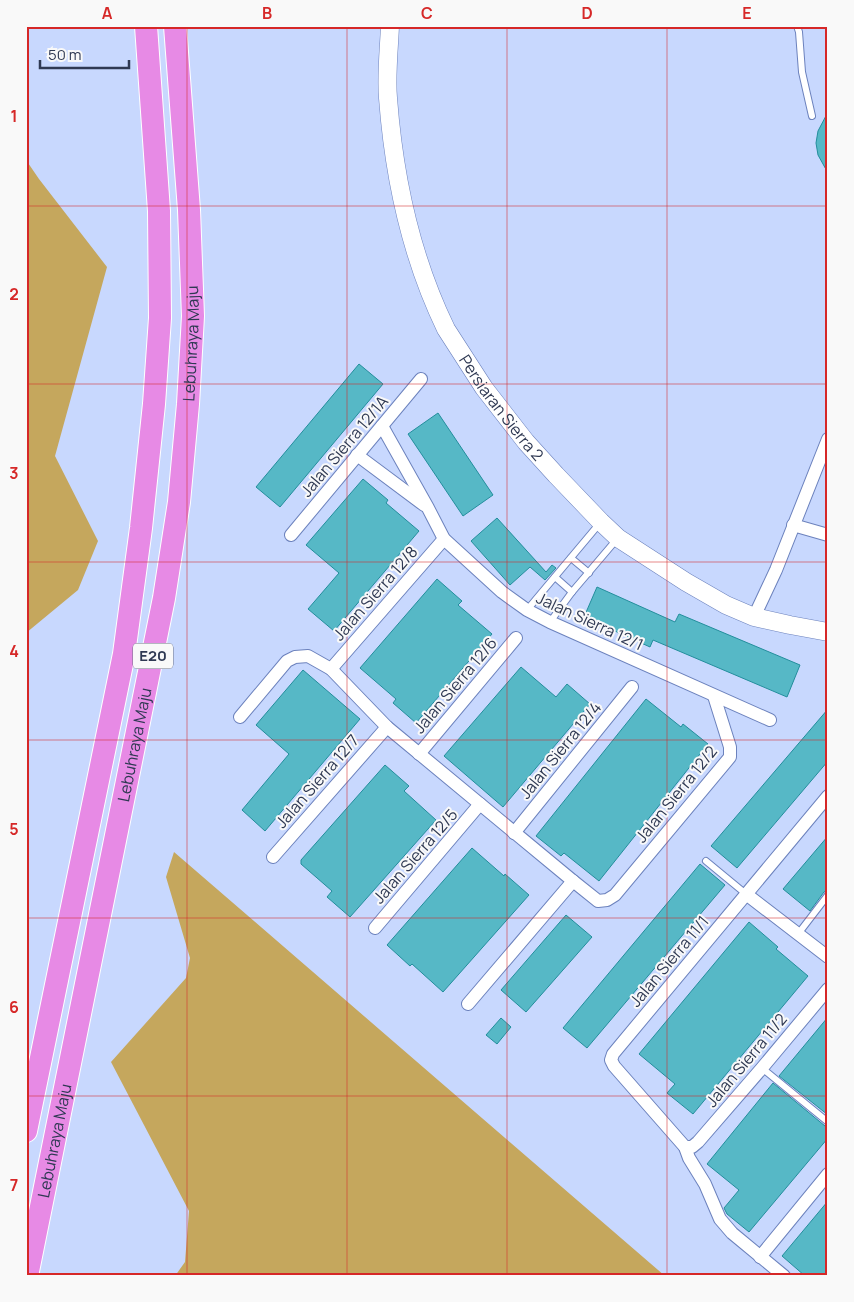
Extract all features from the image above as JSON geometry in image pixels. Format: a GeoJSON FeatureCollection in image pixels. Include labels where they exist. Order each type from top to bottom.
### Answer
{"type":"FeatureCollection","features":[{"type":"Feature","properties":{"kind":"highway","name":"Lebuhraya Maju"},"geometry":{"type":"LineString","coordinates":[[26,1132],[124,654],[141,528],[154,404],[160,318],[159,211],[146,26]]}},
{"type":"Feature","properties":{"kind":"highway","name":"Lebuhraya Maju"},"geometry":{"type":"LineString","coordinates":[[27,1276],[164,598],[179,502],[194,316],[189,210],[175,26]]}},
{"type":"Feature","properties":{"kind":"street","name":"Persiaran Sierra 2"},"geometry":{"type":"LineString","coordinates":[[390,26],[387,97],[396,167],[408,227],[426,283],[446,329],[484,388],[526,442],[556,476],[618,538],[686,582],[726,605],[754,617],[828,632]]}},
{"type":"Feature","properties":{"kind":"street","name":"Jalan Sierra 12/1A"},"geometry":{"type":"LineString","coordinates":[[291,535],[421,379]]}},
{"type":"Feature","properties":{"kind":"street","name":"Jalan Sierra 12/1"},"geometry":{"type":"LineString","coordinates":[[382,426],[444,539],[502,592],[526,610],[550,622],[770,720]]}},
{"type":"Feature","properties":{"kind":"street"},"geometry":{"type":"LineString","coordinates":[[754,617],[776,570],[828,439]]}},
{"type":"Feature","properties":{"kind":"street"},"geometry":{"type":"LineString","coordinates":[[357,456],[428,508]]}},
{"type":"Feature","properties":{"kind":"street"},"geometry":{"type":"LineString","coordinates":[[793,526],[828,535]]}},
{"type":"Feature","properties":{"kind":"street","name":"Jalan Sierra 12/8"},"geometry":{"type":"LineString","coordinates":[[331,669],[444,539]]}},
{"type":"Feature","properties":{"kind":"street","name":"Jalan Sierra 12/6"},"geometry":{"type":"LineString","coordinates":[[419,754],[516,638]]}},
{"type":"Feature","properties":{"kind":"street"},"geometry":{"type":"LineString","coordinates":[[240,718],[287,660],[308,656],[331,669],[386,727],[573,881],[468,1004]]}},
{"type":"Feature","properties":{"kind":"street","name":"Jalan Sierra 12/4"},"geometry":{"type":"LineString","coordinates":[[514,833],[632,687]]}},
{"type":"Feature","properties":{"kind":"street","name":"Jalan Sierra 12/2"},"geometry":{"type":"LineString","coordinates":[[573,881],[598,900],[607,900],[615,895],[730,757],[730,747],[714,696]]}},
{"type":"Feature","properties":{"kind":"street","name":"Jalan Sierra 12/7"},"geometry":{"type":"LineString","coordinates":[[273,857],[386,727]]}},
{"type":"Feature","properties":{"kind":"street","name":"Jalan Sierra 11/1"},"geometry":{"type":"LineString","coordinates":[[784,1276],[732,1233],[720,1218],[705,1184],[689,1158],[685,1147],[614,1066],[612,1060],[613,1054],[828,796]]}},
{"type":"Feature","properties":{"kind":"street","name":"Jalan Sierra 12/5"},"geometry":{"type":"LineString","coordinates":[[374,928],[480,804]]}},
{"type":"Feature","properties":{"kind":"street"},"geometry":{"type":"LineString","coordinates":[[746,894],[828,958]]}},
{"type":"Feature","properties":{"kind":"street","name":"Jalan Sierra 11/2"},"geometry":{"type":"LineString","coordinates":[[685,1147],[692,1147],[698,1142],[828,989]]}},
{"type":"Feature","properties":{"kind":"street"},"geometry":{"type":"LineString","coordinates":[[760,1257],[828,1174]]}},
{"type":"Feature","properties":{"kind":"lane"},"geometry":{"type":"LineString","coordinates":[[797,26],[802,72],[812,116]]}},
{"type":"Feature","properties":{"kind":"lane"},"geometry":{"type":"LineString","coordinates":[[526,610],[601,522]]}},
{"type":"Feature","properties":{"kind":"lane"},"geometry":{"type":"LineString","coordinates":[[550,622],[572,592],[618,538]]}},
{"type":"Feature","properties":{"kind":"lane"},"geometry":{"type":"LineString","coordinates":[[571,558],[589,573]]}},
{"type":"Feature","properties":{"kind":"lane"},"geometry":{"type":"LineString","coordinates":[[555,577],[572,592]]}},
{"type":"Feature","properties":{"kind":"lane"},"geometry":{"type":"LineString","coordinates":[[706,861],[746,894]]}},
{"type":"Feature","properties":{"kind":"lane"},"geometry":{"type":"LineString","coordinates":[[798,934],[828,895]]}},
{"type":"Feature","properties":{"kind":"lane"},"geometry":{"type":"LineString","coordinates":[[762,1068],[828,1122]]}},
{"type":"Feature","properties":{"kind":"shaded area"},"geometry":{"type":"Polygon","coordinates":[[[26,160],[107,267],[55,456],[98,541],[78,590],[26,633],[26,160]]]}},
{"type":"Feature","properties":{"kind":"shaded area"},"geometry":{"type":"Polygon","coordinates":[[[174,852],[665,1276],[175,1276],[185,1262],[189,1211],[111,1062],[186,978],[190,958],[166,877],[174,852]]]}},
{"type":"Feature","properties":{"kind":"building"},"geometry":{"type":"Polygon","coordinates":[[[828,112],[828,173],[818,155],[816,143],[818,131],[828,112]]]}},
{"type":"Feature","properties":{"kind":"building"},"geometry":{"type":"Polygon","coordinates":[[[359,364],[383,384],[280,507],[256,487],[359,364]]]}},
{"type":"Feature","properties":{"kind":"building"},"geometry":{"type":"Polygon","coordinates":[[[438,413],[493,495],[463,516],[408,434],[438,413]]]}},
{"type":"Feature","properties":{"kind":"building"},"geometry":{"type":"Polygon","coordinates":[[[363,479],[388,500],[386,503],[419,531],[334,631],[308,609],[339,573],[306,545],[363,479]]]}},
{"type":"Feature","properties":{"kind":"building"},"geometry":{"type":"Polygon","coordinates":[[[497,518],[546,572],[552,565],[556,568],[545,580],[530,567],[510,585],[471,541],[497,518]]]}},
{"type":"Feature","properties":{"kind":"building"},"geometry":{"type":"Polygon","coordinates":[[[437,579],[462,601],[458,605],[492,634],[416,723],[393,703],[396,699],[360,668],[437,579]]]}},
{"type":"Feature","properties":{"kind":"building"},"geometry":{"type":"Polygon","coordinates":[[[597,587],[675,622],[679,614],[800,665],[787,697],[653,640],[650,647],[584,617],[597,587]]]}},
{"type":"Feature","properties":{"kind":"building"},"geometry":{"type":"Polygon","coordinates":[[[521,667],[556,697],[567,684],[590,704],[503,807],[444,756],[521,667]]]}},
{"type":"Feature","properties":{"kind":"building"},"geometry":{"type":"Polygon","coordinates":[[[303,670],[360,719],[265,831],[242,810],[289,754],[256,725],[303,670]]]}},
{"type":"Feature","properties":{"kind":"building"},"geometry":{"type":"Polygon","coordinates":[[[646,699],[681,727],[683,724],[708,744],[599,881],[564,853],[561,856],[536,836],[646,699]]]}},
{"type":"Feature","properties":{"kind":"building"},"geometry":{"type":"Polygon","coordinates":[[[828,709],[828,761],[737,868],[711,846],[828,709]]]}},
{"type":"Feature","properties":{"kind":"building"},"geometry":{"type":"Polygon","coordinates":[[[385,765],[409,786],[404,791],[436,820],[350,917],[327,897],[332,891],[301,864],[301,860],[385,765]]]}},
{"type":"Feature","properties":{"kind":"building"},"geometry":{"type":"Polygon","coordinates":[[[828,836],[828,890],[824,892],[810,911],[783,889],[828,836]]]}},
{"type":"Feature","properties":{"kind":"building"},"geometry":{"type":"Polygon","coordinates":[[[472,848],[529,895],[443,992],[412,964],[410,966],[387,945],[472,848]]]}},
{"type":"Feature","properties":{"kind":"building"},"geometry":{"type":"Polygon","coordinates":[[[700,864],[725,885],[587,1048],[563,1028],[700,864]]]}},
{"type":"Feature","properties":{"kind":"building"},"geometry":{"type":"Polygon","coordinates":[[[566,915],[592,937],[526,1012],[501,990],[566,915]]]}},
{"type":"Feature","properties":{"kind":"building"},"geometry":{"type":"Polygon","coordinates":[[[749,922],[778,947],[776,949],[808,976],[693,1114],[667,1093],[675,1084],[639,1054],[749,922]]]}},
{"type":"Feature","properties":{"kind":"building"},"geometry":{"type":"Polygon","coordinates":[[[828,1017],[828,1115],[779,1076],[828,1017]]]}},
{"type":"Feature","properties":{"kind":"building"},"geometry":{"type":"Polygon","coordinates":[[[501,1018],[511,1027],[497,1044],[486,1035],[501,1018]]]}},
{"type":"Feature","properties":{"kind":"building"},"geometry":{"type":"Polygon","coordinates":[[[773,1083],[828,1127],[828,1138],[749,1232],[727,1214],[724,1208],[739,1190],[707,1164],[773,1083]]]}},
{"type":"Feature","properties":{"kind":"building"},"geometry":{"type":"Polygon","coordinates":[[[828,1201],[828,1276],[805,1276],[782,1256],[828,1201]]]}}]}
